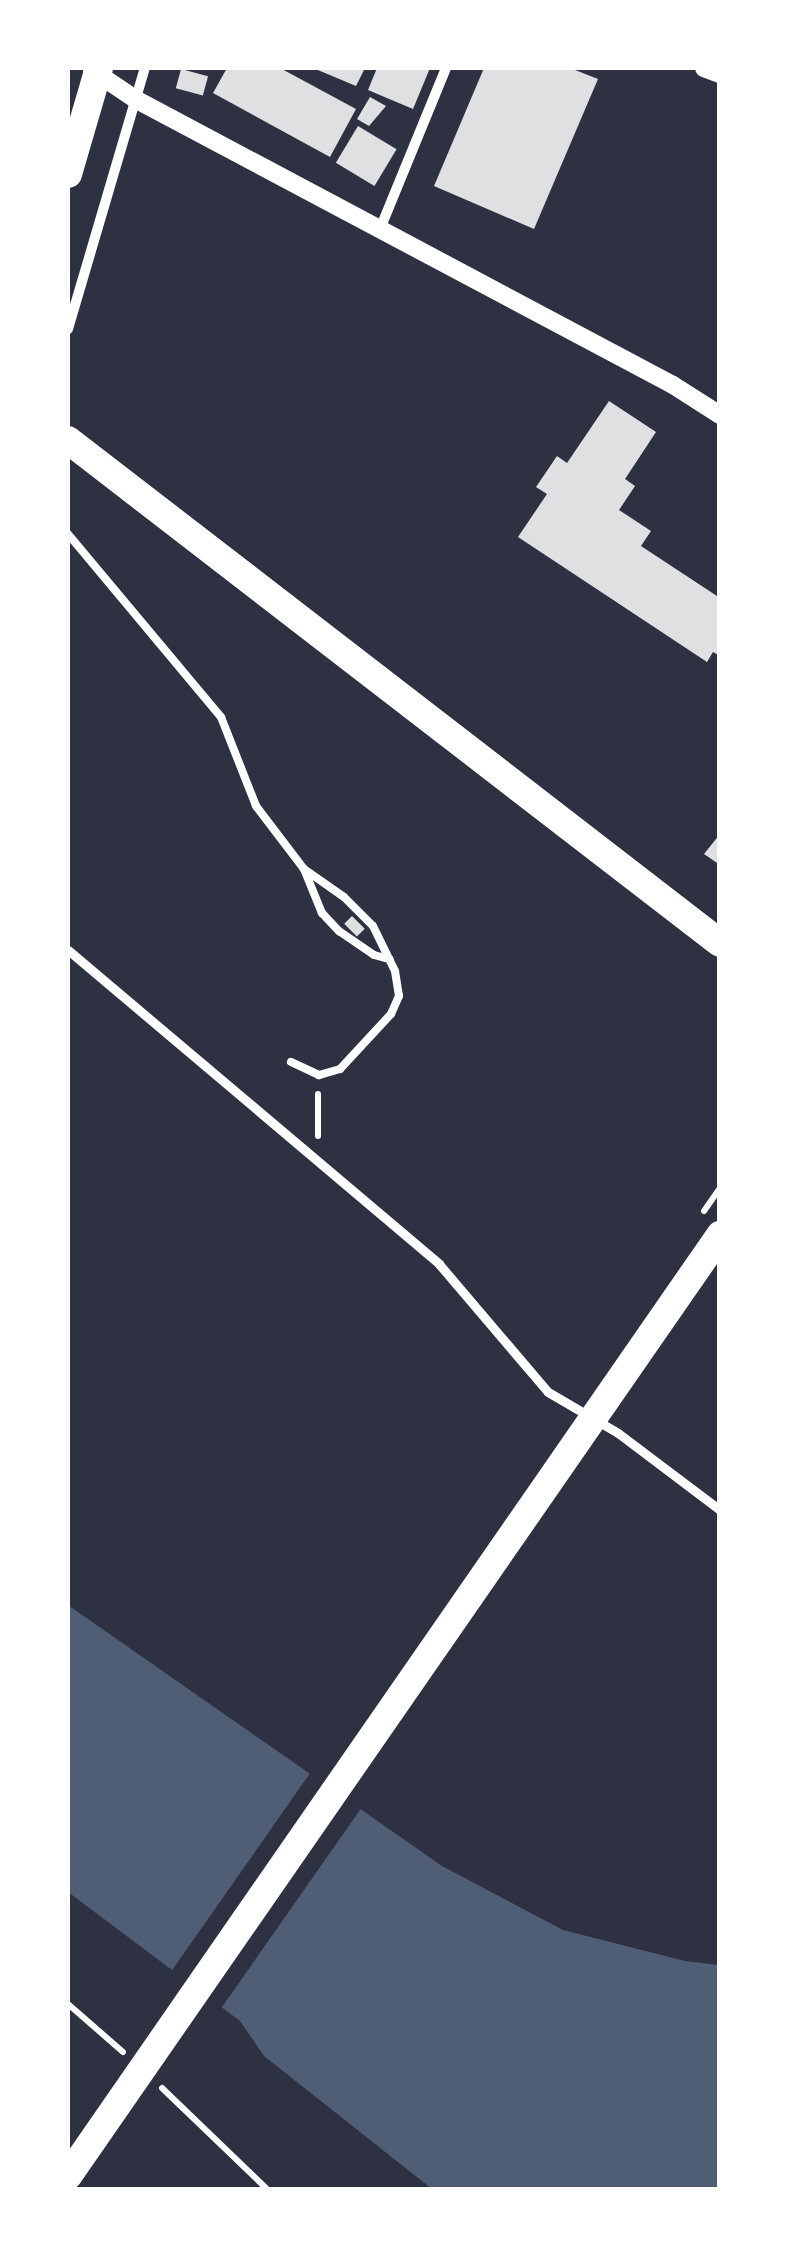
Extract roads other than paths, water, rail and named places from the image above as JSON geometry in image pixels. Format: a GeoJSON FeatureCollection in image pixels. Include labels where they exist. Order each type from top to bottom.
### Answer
{"type":"FeatureCollection","features":[{"type":"Feature","properties":{"kind":"highway"},"geometry":{"type":"LineString","coordinates":[[68,174],[99,68]]}},
{"type":"Feature","properties":{"kind":"highway"},"geometry":{"type":"LineString","coordinates":[[68,440],[720,943]]}},
{"type":"Feature","properties":{"kind":"highway"},"geometry":{"type":"LineString","coordinates":[[68,2176],[720,1235]]}},
{"type":"Feature","properties":{"kind":"street"},"geometry":{"type":"LineString","coordinates":[[87,68],[136,99],[673,384],[720,415]]}},
{"type":"Feature","properties":{"kind":"street"},"geometry":{"type":"LineString","coordinates":[[68,329],[146,68]]}},
{"type":"Feature","properties":{"kind":"street"},"geometry":{"type":"LineString","coordinates":[[380,229],[446,68]]}},
{"type":"Feature","properties":{"kind":"street"},"geometry":{"type":"LineString","coordinates":[[704,68],[720,74]]}},
{"type":"Feature","properties":{"kind":"street"},"geometry":{"type":"LineString","coordinates":[[68,950],[439,1264],[548,1392],[618,1433],[720,1510]]}},
{"type":"Feature","properties":{"kind":"lane"},"geometry":{"type":"LineString","coordinates":[[68,534],[221,718],[256,806],[304,869],[322,913],[339,931],[374,954],[390,959]]}},
{"type":"Feature","properties":{"kind":"lane"},"geometry":{"type":"LineString","coordinates":[[292,1062],[319,1075],[340,1069],[391,1014],[400,983],[373,926],[304,869]]}},
{"type":"Feature","properties":{"kind":"water"},"geometry":{"type":"Polygon","coordinates":[[[68,1605],[442,1866],[563,1930],[685,1961],[719,1965],[719,2189],[432,2189],[264,2056],[240,2021],[68,1892],[68,1605]]]}}]}
